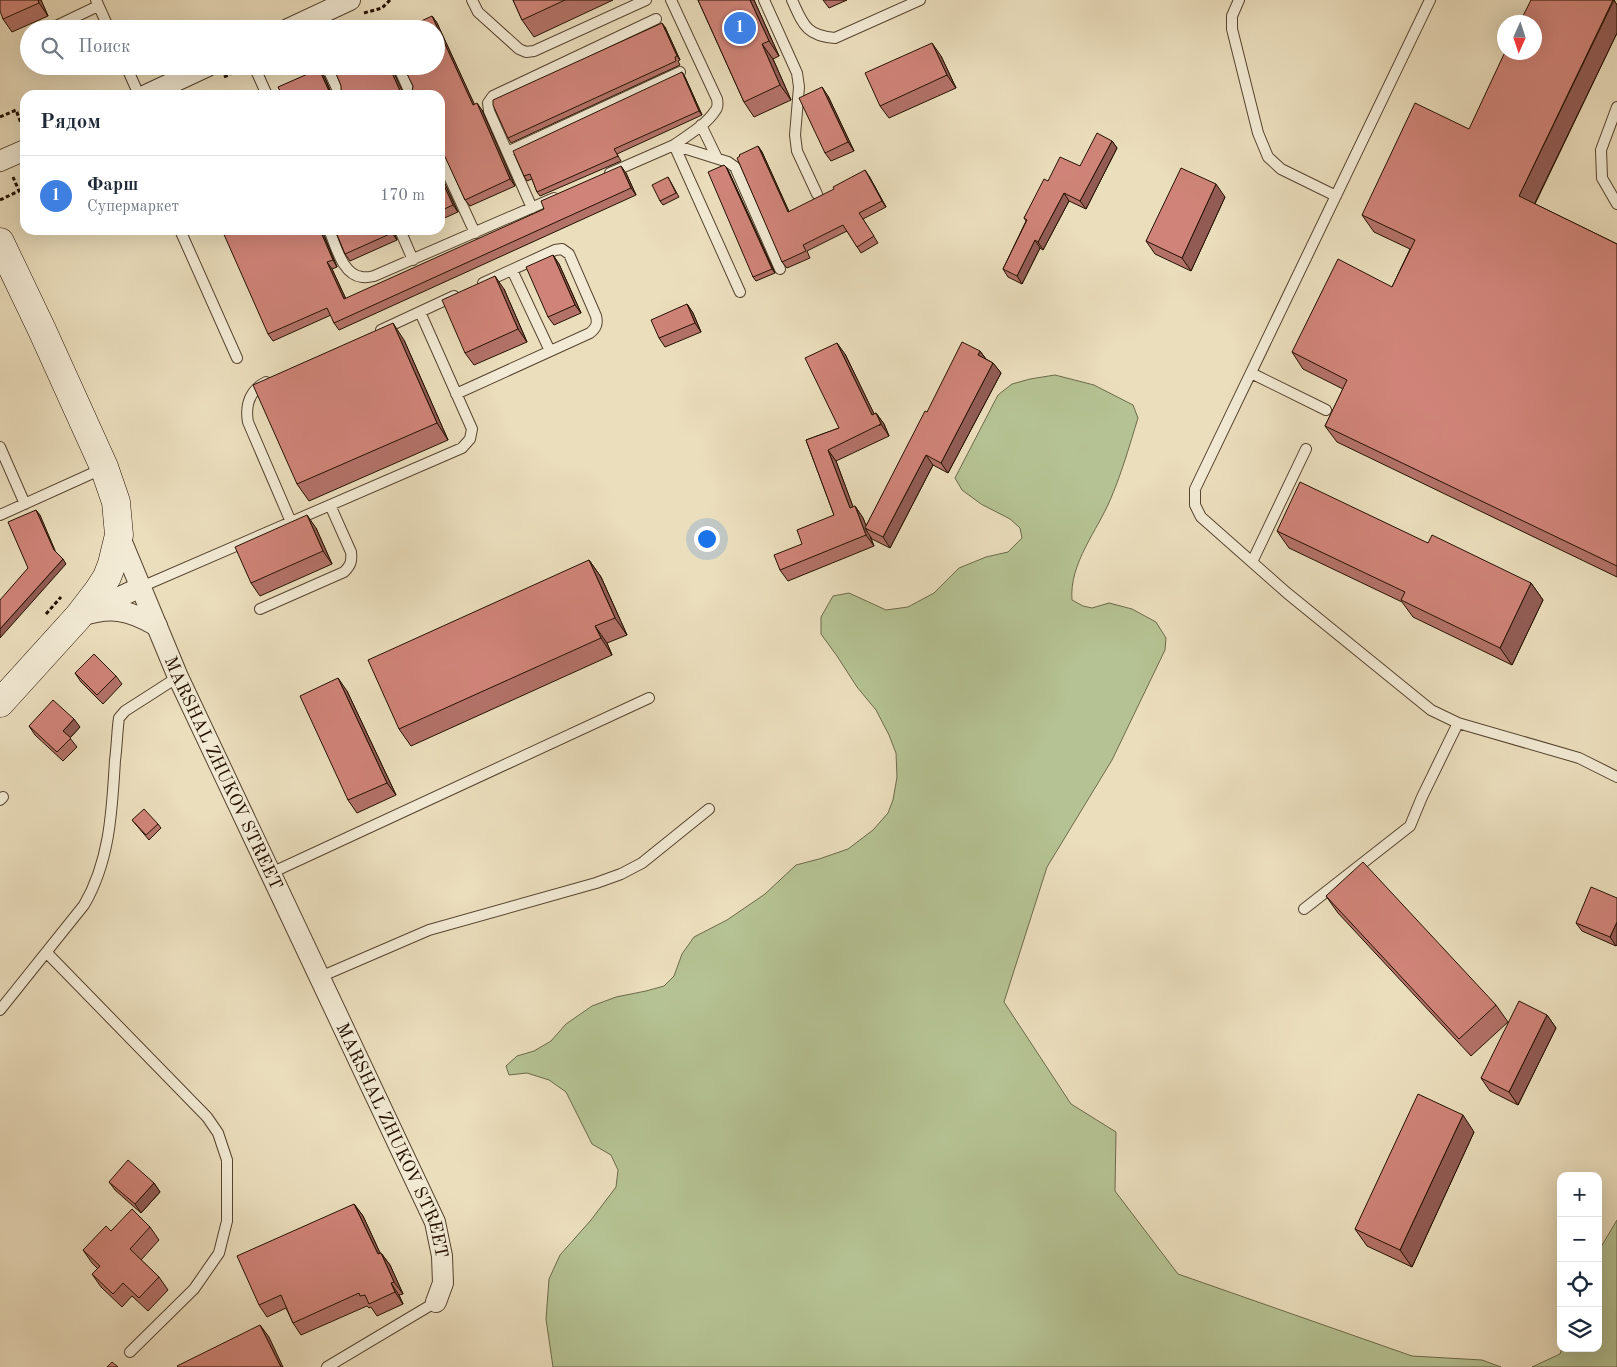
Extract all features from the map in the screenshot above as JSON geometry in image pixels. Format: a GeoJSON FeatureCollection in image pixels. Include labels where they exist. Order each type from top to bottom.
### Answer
{"type":"FeatureCollection","features":[{"type":"Feature","properties":{"kind":"main road","name":"MARSHAL ZHUKOV STREET"},"geometry":{"type":"LineString","coordinates":[[0,242],[10,272],[42,330],[104,467],[116,502],[119,535]]}},
{"type":"Feature","properties":{"kind":"main road"},"geometry":{"type":"LineString","coordinates":[[0,704],[78,617],[98,591],[107,577],[119,535]]}},
{"type":"Feature","properties":{"kind":"street"},"geometry":{"type":"LineString","coordinates":[[307,20],[350,0]]}},
{"type":"Feature","properties":{"kind":"street"},"geometry":{"type":"LineString","coordinates":[[157,90],[189,75]]}},
{"type":"Feature","properties":{"kind":"street"},"geometry":{"type":"LineString","coordinates":[[0,161],[20,152]]}},
{"type":"Feature","properties":{"kind":"street","name":"MARSHAL ZHUKOV STREET"},"geometry":{"type":"LineString","coordinates":[[119,535],[178,677],[436,1222],[442,1256],[443,1283],[436,1302]]}},
{"type":"Feature","properties":{"kind":"street"},"geometry":{"type":"LineString","coordinates":[[78,617],[141,587]]}},
{"type":"Feature","properties":{"kind":"street"},"geometry":{"type":"LineString","coordinates":[[78,617],[95,611],[122,611],[134,614],[157,626]]}},
{"type":"Feature","properties":{"kind":"lane"},"geometry":{"type":"LineString","coordinates":[[472,0],[478,12],[519,49],[526,52],[534,51],[646,0]]}},
{"type":"Feature","properties":{"kind":"lane"},"geometry":{"type":"LineString","coordinates":[[603,176],[674,145],[701,125],[718,106],[718,99],[671,0]]}},
{"type":"Feature","properties":{"kind":"lane"},"geometry":{"type":"LineString","coordinates":[[764,0],[797,73],[799,87],[795,135],[797,151],[817,194]]}},
{"type":"Feature","properties":{"kind":"lane"},"geometry":{"type":"LineString","coordinates":[[792,0],[809,31],[823,37],[835,38],[920,0]]}},
{"type":"Feature","properties":{"kind":"lane"},"geometry":{"type":"LineString","coordinates":[[1239,0],[1232,16],[1232,29],[1258,133],[1268,157],[1280,169],[1336,196]]}},
{"type":"Feature","properties":{"kind":"lane"},"geometry":{"type":"LineString","coordinates":[[1430,0],[1195,489],[1195,505],[1201,517],[1294,599],[1431,710],[1458,723],[1579,758],[1617,777]]}},
{"type":"Feature","properties":{"kind":"lane"},"geometry":{"type":"LineString","coordinates":[[66,20],[97,3],[105,20]]}},
{"type":"Feature","properties":{"kind":"lane"},"geometry":{"type":"LineString","coordinates":[[532,208],[489,111],[488,103],[493,96],[656,20]]}},
{"type":"Feature","properties":{"kind":"lane"},"geometry":{"type":"LineString","coordinates":[[507,152],[680,72]]}},
{"type":"Feature","properties":{"kind":"lane"},"geometry":{"type":"LineString","coordinates":[[130,75],[137,90]]}},
{"type":"Feature","properties":{"kind":"lane"},"geometry":{"type":"LineString","coordinates":[[258,75],[265,90]]}},
{"type":"Feature","properties":{"kind":"lane"},"geometry":{"type":"LineString","coordinates":[[331,75],[338,90]]}},
{"type":"Feature","properties":{"kind":"lane"},"geometry":{"type":"LineString","coordinates":[[402,75],[409,90]]}},
{"type":"Feature","properties":{"kind":"lane"},"geometry":{"type":"LineString","coordinates":[[1617,106],[1601,150],[1602,178],[1617,204]]}},
{"type":"Feature","properties":{"kind":"lane"},"geometry":{"type":"LineString","coordinates":[[701,125],[717,158]]}},
{"type":"Feature","properties":{"kind":"lane"},"geometry":{"type":"LineString","coordinates":[[674,145],[717,158],[735,167],[780,269]]}},
{"type":"Feature","properties":{"kind":"lane"},"geometry":{"type":"LineString","coordinates":[[674,145],[740,292]]}},
{"type":"Feature","properties":{"kind":"lane"},"geometry":{"type":"LineString","coordinates":[[445,168],[475,233]]}},
{"type":"Feature","properties":{"kind":"lane"},"geometry":{"type":"LineString","coordinates":[[330,235],[346,268],[352,274],[362,277],[374,276],[568,192]]}},
{"type":"Feature","properties":{"kind":"lane"},"geometry":{"type":"LineString","coordinates":[[182,235],[237,358]]}},
{"type":"Feature","properties":{"kind":"lane"},"geometry":{"type":"LineString","coordinates":[[402,235],[413,260]]}},
{"type":"Feature","properties":{"kind":"lane"},"geometry":{"type":"LineString","coordinates":[[368,336],[555,250],[562,249],[569,254],[596,316],[598,322],[595,329],[590,334],[456,394]]}},
{"type":"Feature","properties":{"kind":"lane"},"geometry":{"type":"LineString","coordinates":[[512,270],[550,351]]}},
{"type":"Feature","properties":{"kind":"lane"},"geometry":{"type":"LineString","coordinates":[[141,587],[462,448],[470,440],[472,430],[420,312]]}},
{"type":"Feature","properties":{"kind":"lane"},"geometry":{"type":"LineString","coordinates":[[1251,373],[1326,410]]}},
{"type":"Feature","properties":{"kind":"lane"},"geometry":{"type":"LineString","coordinates":[[280,376],[262,384],[253,392],[248,400],[246,412],[248,422],[291,522]]}},
{"type":"Feature","properties":{"kind":"lane"},"geometry":{"type":"LineString","coordinates":[[0,447],[26,504]]}},
{"type":"Feature","properties":{"kind":"lane"},"geometry":{"type":"LineString","coordinates":[[1252,562],[1306,449]]}},
{"type":"Feature","properties":{"kind":"lane"},"geometry":{"type":"LineString","coordinates":[[0,515],[104,467]]}},
{"type":"Feature","properties":{"kind":"lane"},"geometry":{"type":"LineString","coordinates":[[260,609],[344,572],[350,566],[352,560],[351,552],[330,505]]}},
{"type":"Feature","properties":{"kind":"lane"},"geometry":{"type":"LineString","coordinates":[[0,1010],[84,905],[93,891],[105,853],[110,827],[119,718],[125,711],[178,677]]}},
{"type":"Feature","properties":{"kind":"lane"},"geometry":{"type":"LineString","coordinates":[[271,873],[649,698]]}},
{"type":"Feature","properties":{"kind":"lane"},"geometry":{"type":"LineString","coordinates":[[1304,908],[1410,826],[1458,723]]}},
{"type":"Feature","properties":{"kind":"lane"},"geometry":{"type":"LineString","coordinates":[[320,977],[429,930],[596,883],[621,874],[642,863],[709,809]]}},
{"type":"Feature","properties":{"kind":"lane"},"geometry":{"type":"LineString","coordinates":[[47,952],[207,1117],[218,1133],[227,1160],[227,1221],[219,1253],[194,1289],[130,1352]]}},
{"type":"Feature","properties":{"kind":"lane"},"geometry":{"type":"LineString","coordinates":[[327,1367],[436,1302]]}},
{"type":"Feature","properties":{"kind":"path"},"geometry":{"type":"LineString","coordinates":[[0,117],[16,110],[20,120]]}},
{"type":"Feature","properties":{"kind":"path"},"geometry":{"type":"LineString","coordinates":[[0,200],[20,191],[12,175],[18,172]]}},
{"type":"Feature","properties":{"kind":"green space"},"geometry":{"type":"Polygon","coordinates":[[[1055,375],[1094,385],[1133,405],[1138,418],[1111,498],[1075,573],[1072,586],[1072,600],[1092,608],[1109,603],[1132,609],[1156,622],[1166,638],[1165,650],[1112,760],[1047,867],[1004,1002],[1071,1104],[1116,1132],[1115,1191],[1178,1274],[1412,1356],[1482,1360],[1501,1367],[553,1367],[546,1319],[549,1279],[560,1255],[591,1220],[616,1187],[618,1170],[611,1155],[592,1144],[566,1092],[549,1080],[527,1073],[509,1075],[506,1066],[517,1056],[534,1051],[551,1041],[566,1024],[592,1006],[616,997],[664,986],[674,976],[682,954],[694,937],[727,920],[765,894],[796,865],[848,849],[873,830],[888,813],[893,800],[897,777],[896,753],[876,710],[857,687],[821,634],[821,617],[833,596],[849,593],[886,610],[908,607],[934,593],[959,568],[986,557],[1008,552],[1022,538],[1020,528],[1010,519],[981,504],[962,490],[955,478],[998,395],[1012,384],[1055,375]]]}},
{"type":"Feature","properties":{"kind":"green space"},"geometry":{"type":"Polygon","coordinates":[[[1617,1220],[1617,1367],[1532,1367],[1561,1352],[1602,1352],[1602,1245],[1617,1220]]]}},
{"type":"Feature","properties":{"kind":"building"},"geometry":{"type":"Polygon","coordinates":[[[0,0],[38,0],[39,3],[3,19],[0,11],[0,0]]]}},
{"type":"Feature","properties":{"kind":"building"},"geometry":{"type":"Polygon","coordinates":[[[513,0],[565,0],[522,20],[513,0]]]}},
{"type":"Feature","properties":{"kind":"building"},"geometry":{"type":"Polygon","coordinates":[[[698,0],[750,0],[769,41],[762,44],[780,85],[744,102],[698,0]]]}},
{"type":"Feature","properties":{"kind":"building"},"geometry":{"type":"Polygon","coordinates":[[[1531,0],[1613,0],[1519,196],[1617,244],[1617,566],[1325,426],[1347,380],[1292,352],[1338,259],[1392,287],[1415,240],[1362,215],[1415,103],[1469,129],[1501,60],[1542,60],[1542,15],[1524,15],[1531,0]]]}},
{"type":"Feature","properties":{"kind":"building"},"geometry":{"type":"Polygon","coordinates":[[[432,16],[434,20],[423,20],[432,16]]]}},
{"type":"Feature","properties":{"kind":"building"},"geometry":{"type":"Polygon","coordinates":[[[662,23],[677,56],[675,57],[676,61],[508,138],[493,105],[493,100],[662,23]]]}},
{"type":"Feature","properties":{"kind":"building"},"geometry":{"type":"Polygon","coordinates":[[[932,43],[947,75],[880,106],[865,73],[932,43]]]}},
{"type":"Feature","properties":{"kind":"building"},"geometry":{"type":"Polygon","coordinates":[[[445,44],[473,105],[477,103],[510,179],[465,200],[445,157],[445,90],[412,90],[413,86],[408,75],[445,75],[445,44]]]}},
{"type":"Feature","properties":{"kind":"building"},"geometry":{"type":"Polygon","coordinates":[[[682,72],[699,111],[614,149],[618,156],[537,192],[530,174],[524,176],[513,151],[682,72]]]}},
{"type":"Feature","properties":{"kind":"building"},"geometry":{"type":"Polygon","coordinates":[[[305,75],[322,75],[329,90],[280,90],[278,87],[305,75]]]}},
{"type":"Feature","properties":{"kind":"building"},"geometry":{"type":"Polygon","coordinates":[[[337,75],[393,75],[400,90],[341,90],[337,75]]]}},
{"type":"Feature","properties":{"kind":"building"},"geometry":{"type":"Polygon","coordinates":[[[822,87],[848,142],[825,153],[799,98],[822,87]]]}},
{"type":"Feature","properties":{"kind":"building"},"geometry":{"type":"Polygon","coordinates":[[[1097,133],[1112,141],[1080,201],[1064,193],[1038,242],[1035,240],[1017,276],[1003,269],[1027,220],[1024,218],[1044,179],[1048,181],[1060,157],[1080,166],[1097,133]]]}},
{"type":"Feature","properties":{"kind":"building"},"geometry":{"type":"Polygon","coordinates":[[[758,146],[788,212],[834,189],[833,187],[865,170],[882,201],[859,213],[874,236],[857,247],[843,225],[803,245],[806,251],[782,262],[737,158],[739,155],[758,146]]]}},
{"type":"Feature","properties":{"kind":"building"},"geometry":{"type":"Polygon","coordinates":[[[724,165],[772,269],[753,277],[708,172],[724,165]]]}},
{"type":"Feature","properties":{"kind":"building"},"geometry":{"type":"Polygon","coordinates":[[[621,166],[631,188],[334,323],[327,308],[268,334],[224,235],[322,235],[333,260],[327,262],[344,299],[544,209],[541,201],[621,166]]]}},
{"type":"Feature","properties":{"kind":"building"},"geometry":{"type":"Polygon","coordinates":[[[1181,168],[1216,184],[1182,258],[1146,241],[1181,168]]]}},
{"type":"Feature","properties":{"kind":"building"},"geometry":{"type":"Polygon","coordinates":[[[668,177],[676,193],[660,201],[652,185],[668,177]]]}},
{"type":"Feature","properties":{"kind":"building"},"geometry":{"type":"Polygon","coordinates":[[[445,188],[453,205],[445,209],[445,188]]]}},
{"type":"Feature","properties":{"kind":"building"},"geometry":{"type":"Polygon","coordinates":[[[337,235],[388,235],[345,254],[337,235]]]}},
{"type":"Feature","properties":{"kind":"building"},"geometry":{"type":"Polygon","coordinates":[[[553,255],[575,305],[548,317],[526,267],[553,255]]]}},
{"type":"Feature","properties":{"kind":"building"},"geometry":{"type":"Polygon","coordinates":[[[495,276],[518,329],[465,353],[442,300],[495,276]]]}},
{"type":"Feature","properties":{"kind":"building"},"geometry":{"type":"Polygon","coordinates":[[[687,304],[695,323],[659,338],[651,320],[687,304]]]}},
{"type":"Feature","properties":{"kind":"building"},"geometry":{"type":"Polygon","coordinates":[[[393,323],[437,423],[297,484],[253,385],[393,323]]]}},
{"type":"Feature","properties":{"kind":"building"},"geometry":{"type":"Polygon","coordinates":[[[962,342],[980,351],[978,355],[993,363],[941,463],[926,455],[883,537],[865,528],[962,342]]]}},
{"type":"Feature","properties":{"kind":"building"},"geometry":{"type":"Polygon","coordinates":[[[837,343],[872,415],[876,413],[881,424],[828,450],[850,508],[855,506],[866,535],[780,570],[774,555],[802,544],[797,530],[834,515],[806,440],[839,428],[805,358],[837,343]]]}},
{"type":"Feature","properties":{"kind":"building"},"geometry":{"type":"Polygon","coordinates":[[[1300,482],[1428,543],[1432,535],[1531,583],[1500,648],[1401,600],[1405,592],[1277,531],[1300,482]]]}},
{"type":"Feature","properties":{"kind":"building"},"geometry":{"type":"Polygon","coordinates":[[[36,510],[54,550],[63,559],[0,629],[0,600],[28,568],[8,522],[36,510]]]}},
{"type":"Feature","properties":{"kind":"building"},"geometry":{"type":"Polygon","coordinates":[[[307,515],[323,551],[251,583],[235,547],[307,515]]]}},
{"type":"Feature","properties":{"kind":"building"},"geometry":{"type":"Polygon","coordinates":[[[589,560],[615,618],[595,626],[601,638],[399,729],[368,660],[589,560]]]}},
{"type":"Feature","properties":{"kind":"building"},"geometry":{"type":"Polygon","coordinates":[[[94,654],[116,676],[97,695],[75,673],[94,654]]]}},
{"type":"Feature","properties":{"kind":"building"},"geometry":{"type":"Polygon","coordinates":[[[338,678],[387,783],[348,800],[300,696],[338,678]]]}},
{"type":"Feature","properties":{"kind":"building"},"geometry":{"type":"Polygon","coordinates":[[[53,700],[74,719],[63,731],[71,738],[57,752],[29,726],[53,700]]]}},
{"type":"Feature","properties":{"kind":"building"},"geometry":{"type":"Polygon","coordinates":[[[144,809],[158,824],[146,835],[132,820],[144,809]]]}},
{"type":"Feature","properties":{"kind":"building"},"geometry":{"type":"Polygon","coordinates":[[[1363,862],[1496,1005],[1459,1039],[1326,896],[1363,862]]]}},
{"type":"Feature","properties":{"kind":"building"},"geometry":{"type":"Polygon","coordinates":[[[1591,887],[1617,898],[1617,922],[1610,937],[1576,923],[1591,887]]]}},
{"type":"Feature","properties":{"kind":"building"},"geometry":{"type":"Polygon","coordinates":[[[1519,1001],[1547,1015],[1509,1092],[1481,1078],[1519,1001]]]}},
{"type":"Feature","properties":{"kind":"building"},"geometry":{"type":"Polygon","coordinates":[[[1418,1094],[1463,1115],[1400,1250],[1355,1229],[1418,1094]]]}},
{"type":"Feature","properties":{"kind":"building"},"geometry":{"type":"Polygon","coordinates":[[[128,1160],[154,1183],[135,1204],[109,1182],[128,1160]]]}},
{"type":"Feature","properties":{"kind":"building"},"geometry":{"type":"Polygon","coordinates":[[[354,1204],[378,1254],[381,1253],[394,1282],[391,1283],[395,1292],[369,1304],[365,1295],[360,1296],[359,1293],[293,1323],[281,1295],[259,1305],[237,1256],[354,1204]]]}},
{"type":"Feature","properties":{"kind":"building"},"geometry":{"type":"Polygon","coordinates":[[[132,1209],[150,1227],[130,1249],[159,1277],[139,1298],[123,1283],[113,1294],[92,1274],[100,1266],[83,1250],[106,1226],[111,1231],[132,1209]]]}},
{"type":"Feature","properties":{"kind":"building"},"geometry":{"type":"Polygon","coordinates":[[[260,1325],[281,1367],[177,1366],[260,1325]]]}},
{"type":"Feature","properties":{"kind":"building"},"geometry":{"type":"Polygon","coordinates":[[[112,1362],[118,1367],[107,1367],[112,1362]]]}},
{"type":"Feature","properties":{"kind":"place","name":"Фарш"},"geometry":{"type":"Point","coordinates":[740,28]}}]}
